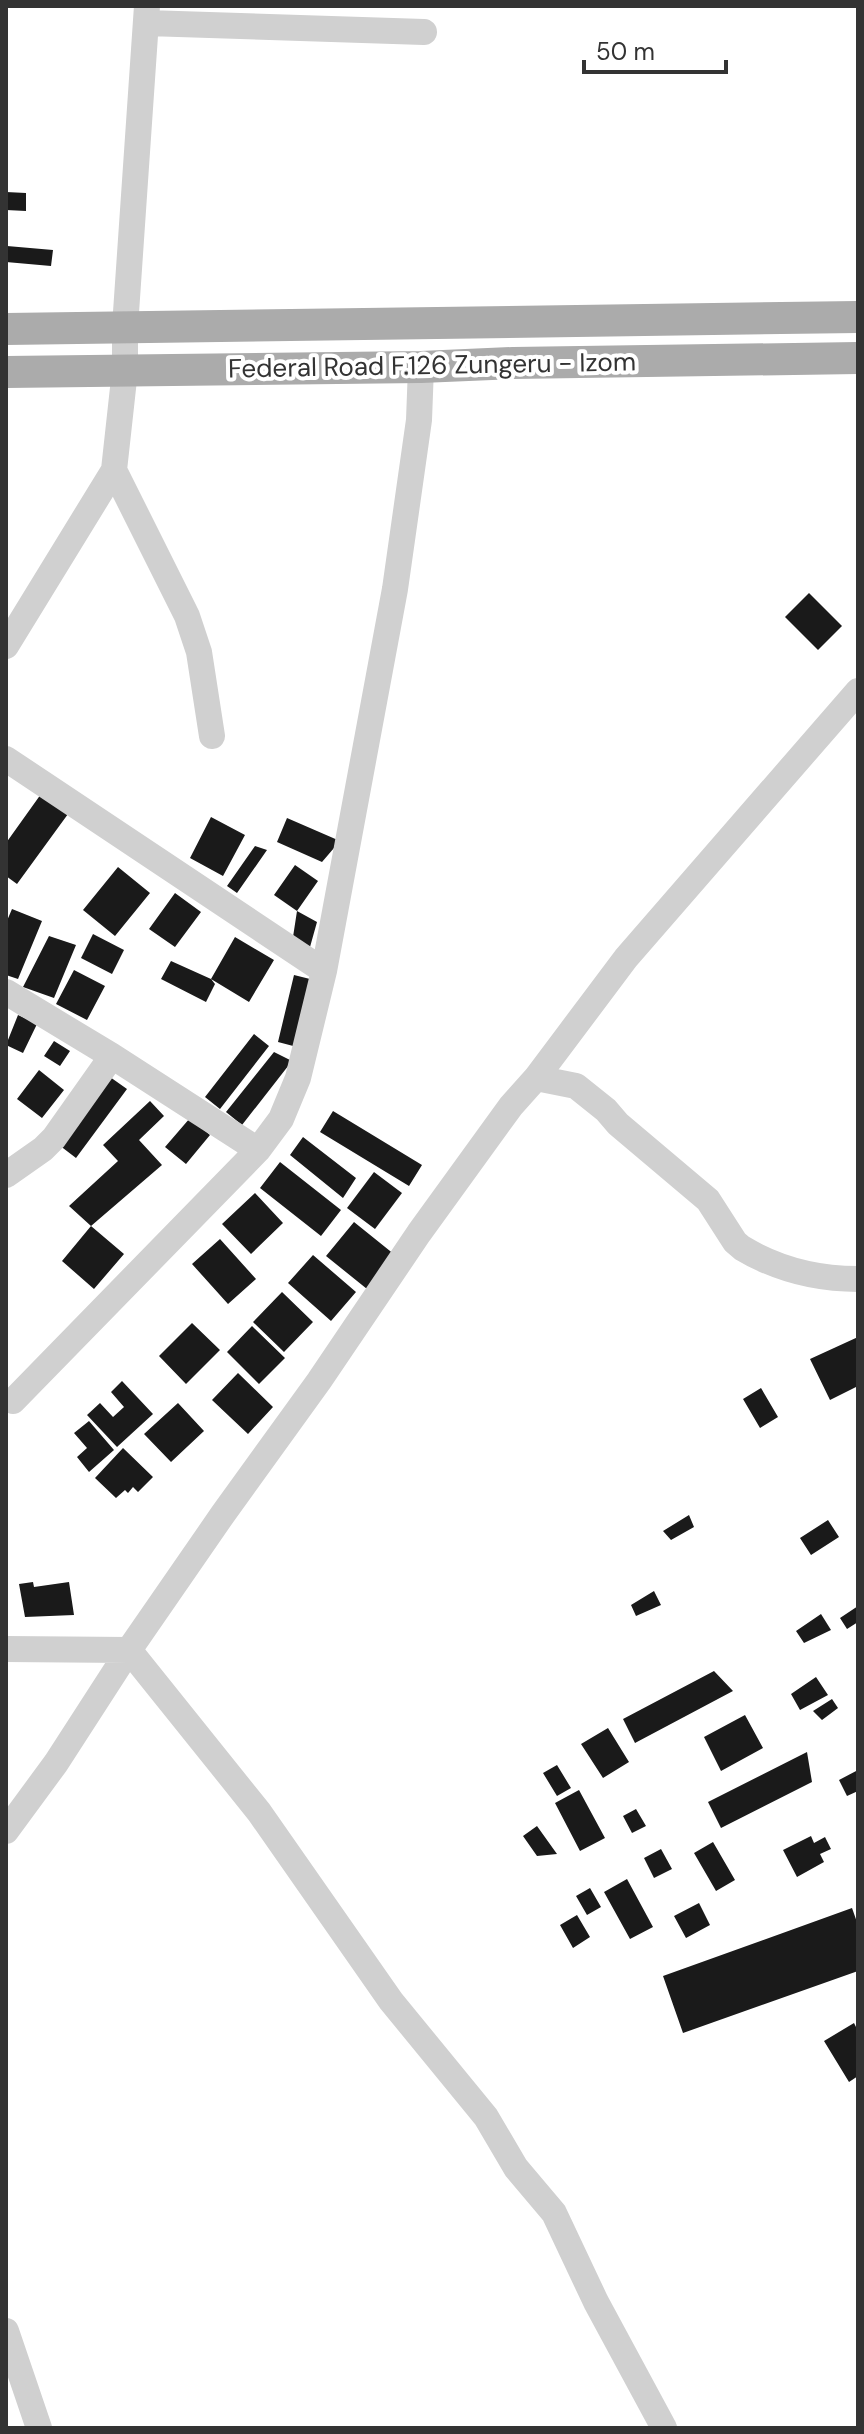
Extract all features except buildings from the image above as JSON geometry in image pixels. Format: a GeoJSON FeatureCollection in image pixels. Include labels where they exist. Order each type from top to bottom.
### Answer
{"type":"FeatureCollection","features":[{"type":"Feature","properties":{"kind":"main road","name":"Federal Road F.126 Zungeru - Izom"},"geometry":{"type":"LineString","coordinates":[[6,329],[858,317]]}},
{"type":"Feature","properties":{"kind":"main road","name":"Federal Road F.126 Zungeru - Izom"},"geometry":{"type":"LineString","coordinates":[[6,372],[858,358]]}},
{"type":"Feature","properties":{"kind":"street"},"geometry":{"type":"LineString","coordinates":[[6,646],[114,470],[125,370],[125,327],[147,14],[424,32]]}},
{"type":"Feature","properties":{"kind":"street"},"geometry":{"type":"LineString","coordinates":[[13,1401],[258,1150],[281,1119],[298,1078],[324,971],[395,589],[419,420],[421,367]]}},
{"type":"Feature","properties":{"kind":"street"},"geometry":{"type":"LineString","coordinates":[[114,470],[187,616],[199,652],[212,736]]}},
{"type":"Feature","properties":{"kind":"street"},"geometry":{"type":"LineString","coordinates":[[6,1831],[56,1763],[223,1514],[511,1106],[536,1078],[626,958],[858,691]]}},
{"type":"Feature","properties":{"kind":"street"},"geometry":{"type":"LineString","coordinates":[[6,759],[324,971]]}},
{"type":"Feature","properties":{"kind":"street"},"geometry":{"type":"LineString","coordinates":[[6,992],[258,1150]]}},
{"type":"Feature","properties":{"kind":"street"},"geometry":{"type":"LineString","coordinates":[[6,1175],[54,1138],[112,1056]]}},
{"type":"Feature","properties":{"kind":"street"},"geometry":{"type":"LineString","coordinates":[[536,1078],[576,1086],[606,1110],[618,1124],[708,1200],[735,1242],[751,1254],[788,1270],[858,1279]]}},
{"type":"Feature","properties":{"kind":"street"},"geometry":{"type":"LineString","coordinates":[[6,1649],[129,1650]]}},
{"type":"Feature","properties":{"kind":"street"},"geometry":{"type":"LineString","coordinates":[[129,1650],[259,1812],[391,2001],[486,2117],[516,2168],[554,2213],[596,2302],[664,2428]]}},
{"type":"Feature","properties":{"kind":"street"},"geometry":{"type":"LineString","coordinates":[[6,2331],[39,2428]]}}]}
